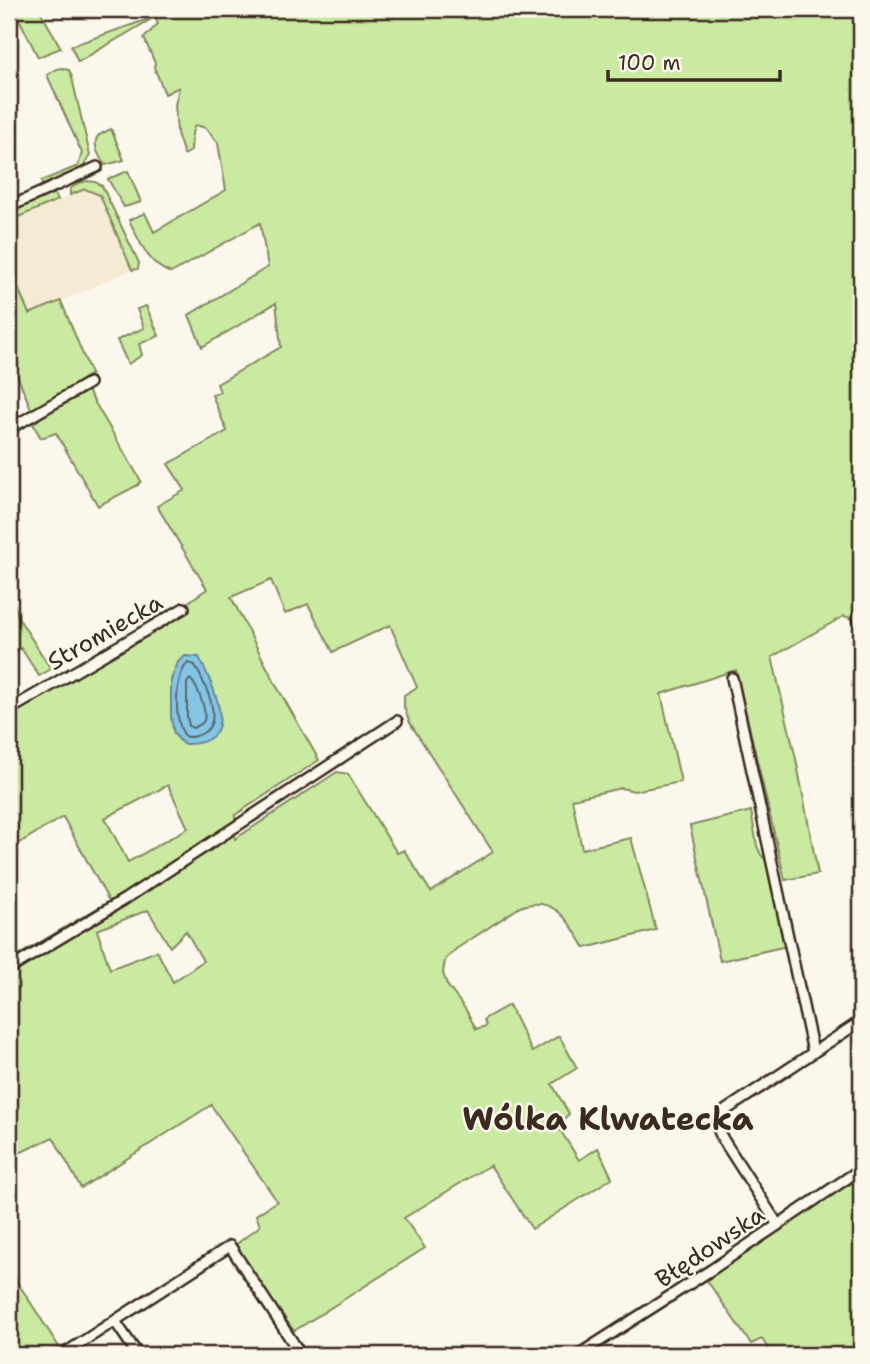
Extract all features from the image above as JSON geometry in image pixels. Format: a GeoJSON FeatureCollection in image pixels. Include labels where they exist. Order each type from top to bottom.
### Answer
{"type":"FeatureCollection","features":[{"type":"Feature","properties":{"kind":"street"},"geometry":{"type":"LineString","coordinates":[[9,207],[97,167]]}},
{"type":"Feature","properties":{"kind":"street"},"geometry":{"type":"LineString","coordinates":[[9,429],[89,383]]}},
{"type":"Feature","properties":{"kind":"street","name":"Stromiecka"},"geometry":{"type":"LineString","coordinates":[[9,710],[184,608]]}},
{"type":"Feature","properties":{"kind":"street"},"geometry":{"type":"LineString","coordinates":[[858,617],[861,630]]}},
{"type":"Feature","properties":{"kind":"street"},"geometry":{"type":"LineString","coordinates":[[732,678],[813,1052]]}},
{"type":"Feature","properties":{"kind":"street"},"geometry":{"type":"LineString","coordinates":[[9,969],[125,899],[397,721]]}},
{"type":"Feature","properties":{"kind":"street"},"geometry":{"type":"LineString","coordinates":[[778,1225],[724,1141],[716,1123],[726,1110],[861,1021]]}},
{"type":"Feature","properties":{"kind":"street","name":"Błędowska"},"geometry":{"type":"LineString","coordinates":[[578,1355],[861,1169]]}},
{"type":"Feature","properties":{"kind":"street"},"geometry":{"type":"LineString","coordinates":[[62,1355],[230,1246],[301,1355]]}},
{"type":"Feature","properties":{"kind":"street"},"geometry":{"type":"LineString","coordinates":[[115,1321],[138,1355]]}},
{"type":"Feature","properties":{"kind":"shaded area"},"geometry":{"type":"Polygon","coordinates":[[[85,189],[100,195],[132,270],[29,315],[9,266],[9,221],[85,189]]]}},
{"type":"Feature","properties":{"kind":"green space"},"geometry":{"type":"Polygon","coordinates":[[[14,9],[39,9],[61,48],[38,57],[14,9]]]}},
{"type":"Feature","properties":{"kind":"green space"},"geometry":{"type":"Polygon","coordinates":[[[152,9],[861,9],[861,636],[857,636],[853,619],[844,616],[772,657],[796,759],[818,874],[785,880],[736,670],[661,694],[681,782],[634,791],[621,788],[572,799],[582,849],[631,838],[656,930],[585,948],[560,913],[543,904],[532,904],[520,907],[456,949],[445,960],[443,973],[447,985],[466,1010],[476,1029],[486,1026],[484,1019],[509,1005],[532,1052],[559,1036],[577,1068],[552,1084],[569,1114],[557,1125],[579,1160],[598,1148],[612,1178],[532,1229],[490,1165],[404,1218],[425,1248],[294,1331],[234,1246],[260,1226],[256,1215],[277,1201],[211,1105],[81,1188],[53,1137],[9,1158],[9,973],[18,966],[14,958],[109,901],[63,817],[9,849],[9,716],[189,612],[187,603],[207,589],[157,506],[185,490],[168,464],[227,431],[212,395],[220,392],[217,384],[281,347],[276,303],[202,347],[189,315],[268,267],[260,223],[171,273],[150,258],[129,220],[145,213],[154,232],[226,190],[218,143],[206,128],[195,125],[191,151],[184,155],[177,133],[175,105],[179,87],[165,94],[144,38],[158,24],[155,17],[78,62],[71,46],[154,17],[152,9]],[[271,580],[231,597],[276,685],[319,760],[235,815],[235,839],[337,772],[348,774],[397,853],[404,850],[431,892],[493,852],[410,723],[404,707],[404,695],[417,687],[390,625],[333,652],[308,604],[285,614],[271,580]],[[168,785],[105,818],[128,862],[188,828],[168,785]],[[148,910],[97,930],[110,969],[157,951],[173,982],[203,961],[186,931],[170,947],[148,910]]]}},
{"type":"Feature","properties":{"kind":"green space"},"geometry":{"type":"Polygon","coordinates":[[[62,68],[69,70],[71,74],[90,155],[79,171],[43,187],[41,181],[78,166],[82,153],[47,75],[62,68]]]}},
{"type":"Feature","properties":{"kind":"green space"},"geometry":{"type":"Polygon","coordinates":[[[111,129],[124,160],[105,165],[96,142],[99,135],[111,129]]]}},
{"type":"Feature","properties":{"kind":"green space"},"geometry":{"type":"Polygon","coordinates":[[[128,171],[141,202],[124,207],[108,179],[128,171]]]}},
{"type":"Feature","properties":{"kind":"green space"},"geometry":{"type":"Polygon","coordinates":[[[87,181],[102,186],[139,263],[138,269],[132,270],[100,195],[85,189],[70,195],[70,189],[87,181]]]}},
{"type":"Feature","properties":{"kind":"green space"},"geometry":{"type":"Polygon","coordinates":[[[54,193],[58,200],[9,221],[9,213],[54,193]]]}},
{"type":"Feature","properties":{"kind":"green space"},"geometry":{"type":"Polygon","coordinates":[[[9,266],[29,314],[61,301],[91,374],[32,411],[9,356],[9,266]]]}},
{"type":"Feature","properties":{"kind":"green space"},"geometry":{"type":"Polygon","coordinates":[[[146,306],[159,336],[139,344],[142,355],[128,364],[117,340],[144,328],[137,309],[146,306]]]}},
{"type":"Feature","properties":{"kind":"green space"},"geometry":{"type":"Polygon","coordinates":[[[88,391],[141,481],[98,506],[56,433],[41,438],[33,424],[88,391]]]}},
{"type":"Feature","properties":{"kind":"green space"},"geometry":{"type":"Polygon","coordinates":[[[9,590],[19,619],[51,669],[39,676],[21,648],[9,655],[9,590]]]}},
{"type":"Feature","properties":{"kind":"green space"},"geometry":{"type":"Polygon","coordinates":[[[751,811],[757,846],[772,875],[787,946],[720,961],[690,826],[751,811]]]}},
{"type":"Feature","properties":{"kind":"green space"},"geometry":{"type":"Polygon","coordinates":[[[861,1178],[861,1355],[772,1355],[762,1339],[751,1344],[706,1279],[815,1203],[861,1178]]]}},
{"type":"Feature","properties":{"kind":"green space"},"geometry":{"type":"Polygon","coordinates":[[[9,1269],[59,1347],[46,1355],[9,1355],[9,1269]]]}},
{"type":"Feature","properties":{"kind":"water"},"geometry":{"type":"Polygon","coordinates":[[[185,656],[199,657],[217,699],[220,713],[219,726],[213,736],[202,742],[183,744],[174,734],[171,718],[171,680],[178,662],[185,656]]]}},
{"type":"Feature","properties":{"kind":"district","name":"Wólka Klwatecka"},"geometry":{"type":"Point","coordinates":[608,1118]}}]}
